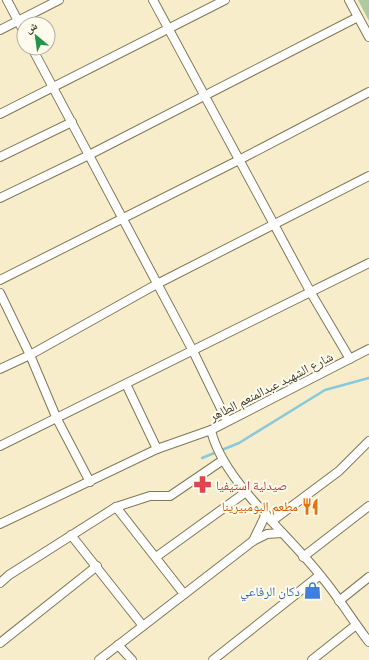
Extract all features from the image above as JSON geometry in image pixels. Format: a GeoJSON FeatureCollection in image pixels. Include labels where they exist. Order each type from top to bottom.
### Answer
{"type":"FeatureCollection","features":[{"type":"Feature","properties":{"kind":"street"},"geometry":{"type":"LineString","coordinates":[[7,0],[16,17]]}},
{"type":"Feature","properties":{"kind":"street"},"geometry":{"type":"LineString","coordinates":[[28,16],[59,0]]}},
{"type":"Feature","properties":{"kind":"street"},"geometry":{"type":"LineString","coordinates":[[153,0],[311,293],[350,359]]}},
{"type":"Feature","properties":{"kind":"street"},"geometry":{"type":"LineString","coordinates":[[0,114],[23,104],[53,86],[224,0]]}},
{"type":"Feature","properties":{"kind":"street"},"geometry":{"type":"LineString","coordinates":[[349,0],[369,37]]}},
{"type":"Feature","properties":{"kind":"street"},"geometry":{"type":"LineString","coordinates":[[0,198],[205,96],[358,17]]}},
{"type":"Feature","properties":{"kind":"street"},"geometry":{"type":"LineString","coordinates":[[0,30],[16,22]]}},
{"type":"Feature","properties":{"kind":"street"},"geometry":{"type":"LineString","coordinates":[[36,56],[123,218],[156,284],[193,351],[227,421]]}},
{"type":"Feature","properties":{"kind":"street"},"geometry":{"type":"LineString","coordinates":[[0,280],[239,160],[369,92]]}},
{"type":"Feature","properties":{"kind":"street"},"geometry":{"type":"LineString","coordinates":[[0,157],[72,122]]}},
{"type":"Feature","properties":{"kind":"street"},"geometry":{"type":"LineString","coordinates":[[0,368],[30,355],[156,284],[369,176]]}},
{"type":"Feature","properties":{"kind":"street"},"geometry":{"type":"LineString","coordinates":[[0,446],[369,263]]}},
{"type":"Feature","properties":{"kind":"street"},"geometry":{"type":"LineString","coordinates":[[0,293],[30,355],[57,419],[90,482]]}},
{"type":"Feature","properties":{"kind":"street","name":"شارع الشهيد عبدالمنعم الطاهر"},"geometry":{"type":"LineString","coordinates":[[369,349],[210,430],[215,445],[223,460],[246,492],[320,575],[369,642]]}},
{"type":"Feature","properties":{"kind":"street"},"geometry":{"type":"LineString","coordinates":[[126,384],[157,449]]}},
{"type":"Feature","properties":{"kind":"street"},"geometry":{"type":"LineString","coordinates":[[0,524],[157,449],[210,430]]}},
{"type":"Feature","properties":{"kind":"street"},"geometry":{"type":"LineString","coordinates":[[272,521],[339,471],[369,441]]}},
{"type":"Feature","properties":{"kind":"street"},"geometry":{"type":"LineString","coordinates":[[0,583],[9,575],[116,508],[150,496],[170,496],[223,460]]}},
{"type":"Feature","properties":{"kind":"street"},"geometry":{"type":"LineString","coordinates":[[156,557],[246,492]]}},
{"type":"Feature","properties":{"kind":"street"},"geometry":{"type":"LineString","coordinates":[[303,557],[369,506]]}},
{"type":"Feature","properties":{"kind":"street"},"geometry":{"type":"LineString","coordinates":[[116,508],[184,594]]}},
{"type":"Feature","properties":{"kind":"street"},"geometry":{"type":"LineString","coordinates":[[253,541],[266,514]]}},
{"type":"Feature","properties":{"kind":"street"},"geometry":{"type":"LineString","coordinates":[[99,660],[253,541],[267,534],[282,532]]}},
{"type":"Feature","properties":{"kind":"street"},"geometry":{"type":"LineString","coordinates":[[71,535],[143,626]]}},
{"type":"Feature","properties":{"kind":"street"},"geometry":{"type":"LineString","coordinates":[[0,643],[97,566]]}},
{"type":"Feature","properties":{"kind":"street"},"geometry":{"type":"LineString","coordinates":[[213,660],[320,575]]}},
{"type":"Feature","properties":{"kind":"street"},"geometry":{"type":"LineString","coordinates":[[338,600],[369,577]]}},
{"type":"Feature","properties":{"kind":"street"},"geometry":{"type":"LineString","coordinates":[[312,660],[356,625]]}},
{"type":"Feature","properties":{"kind":"street"},"geometry":{"type":"LineString","coordinates":[[118,645],[132,660]]}},
{"type":"Feature","properties":{"kind":"green space"},"geometry":{"type":"Polygon","coordinates":[[[358,0],[369,0],[369,21],[358,0]]]}},
{"type":"Feature","properties":{"kind":"waterway"},"geometry":{"type":"LineString","coordinates":[[202,458],[239,443],[325,390],[369,378]]}},
{"type":"Feature","properties":{"kind":"place","name":"صيدلية استيفيا"},"geometry":{"type":"Point","coordinates":[203,485]}},
{"type":"Feature","properties":{"kind":"place","name":"مطعم البومبيرينا"},"geometry":{"type":"Point","coordinates":[311,506]}},
{"type":"Feature","properties":{"kind":"place","name":"دكان الرفاعي"},"geometry":{"type":"Point","coordinates":[313,591]}}]}
